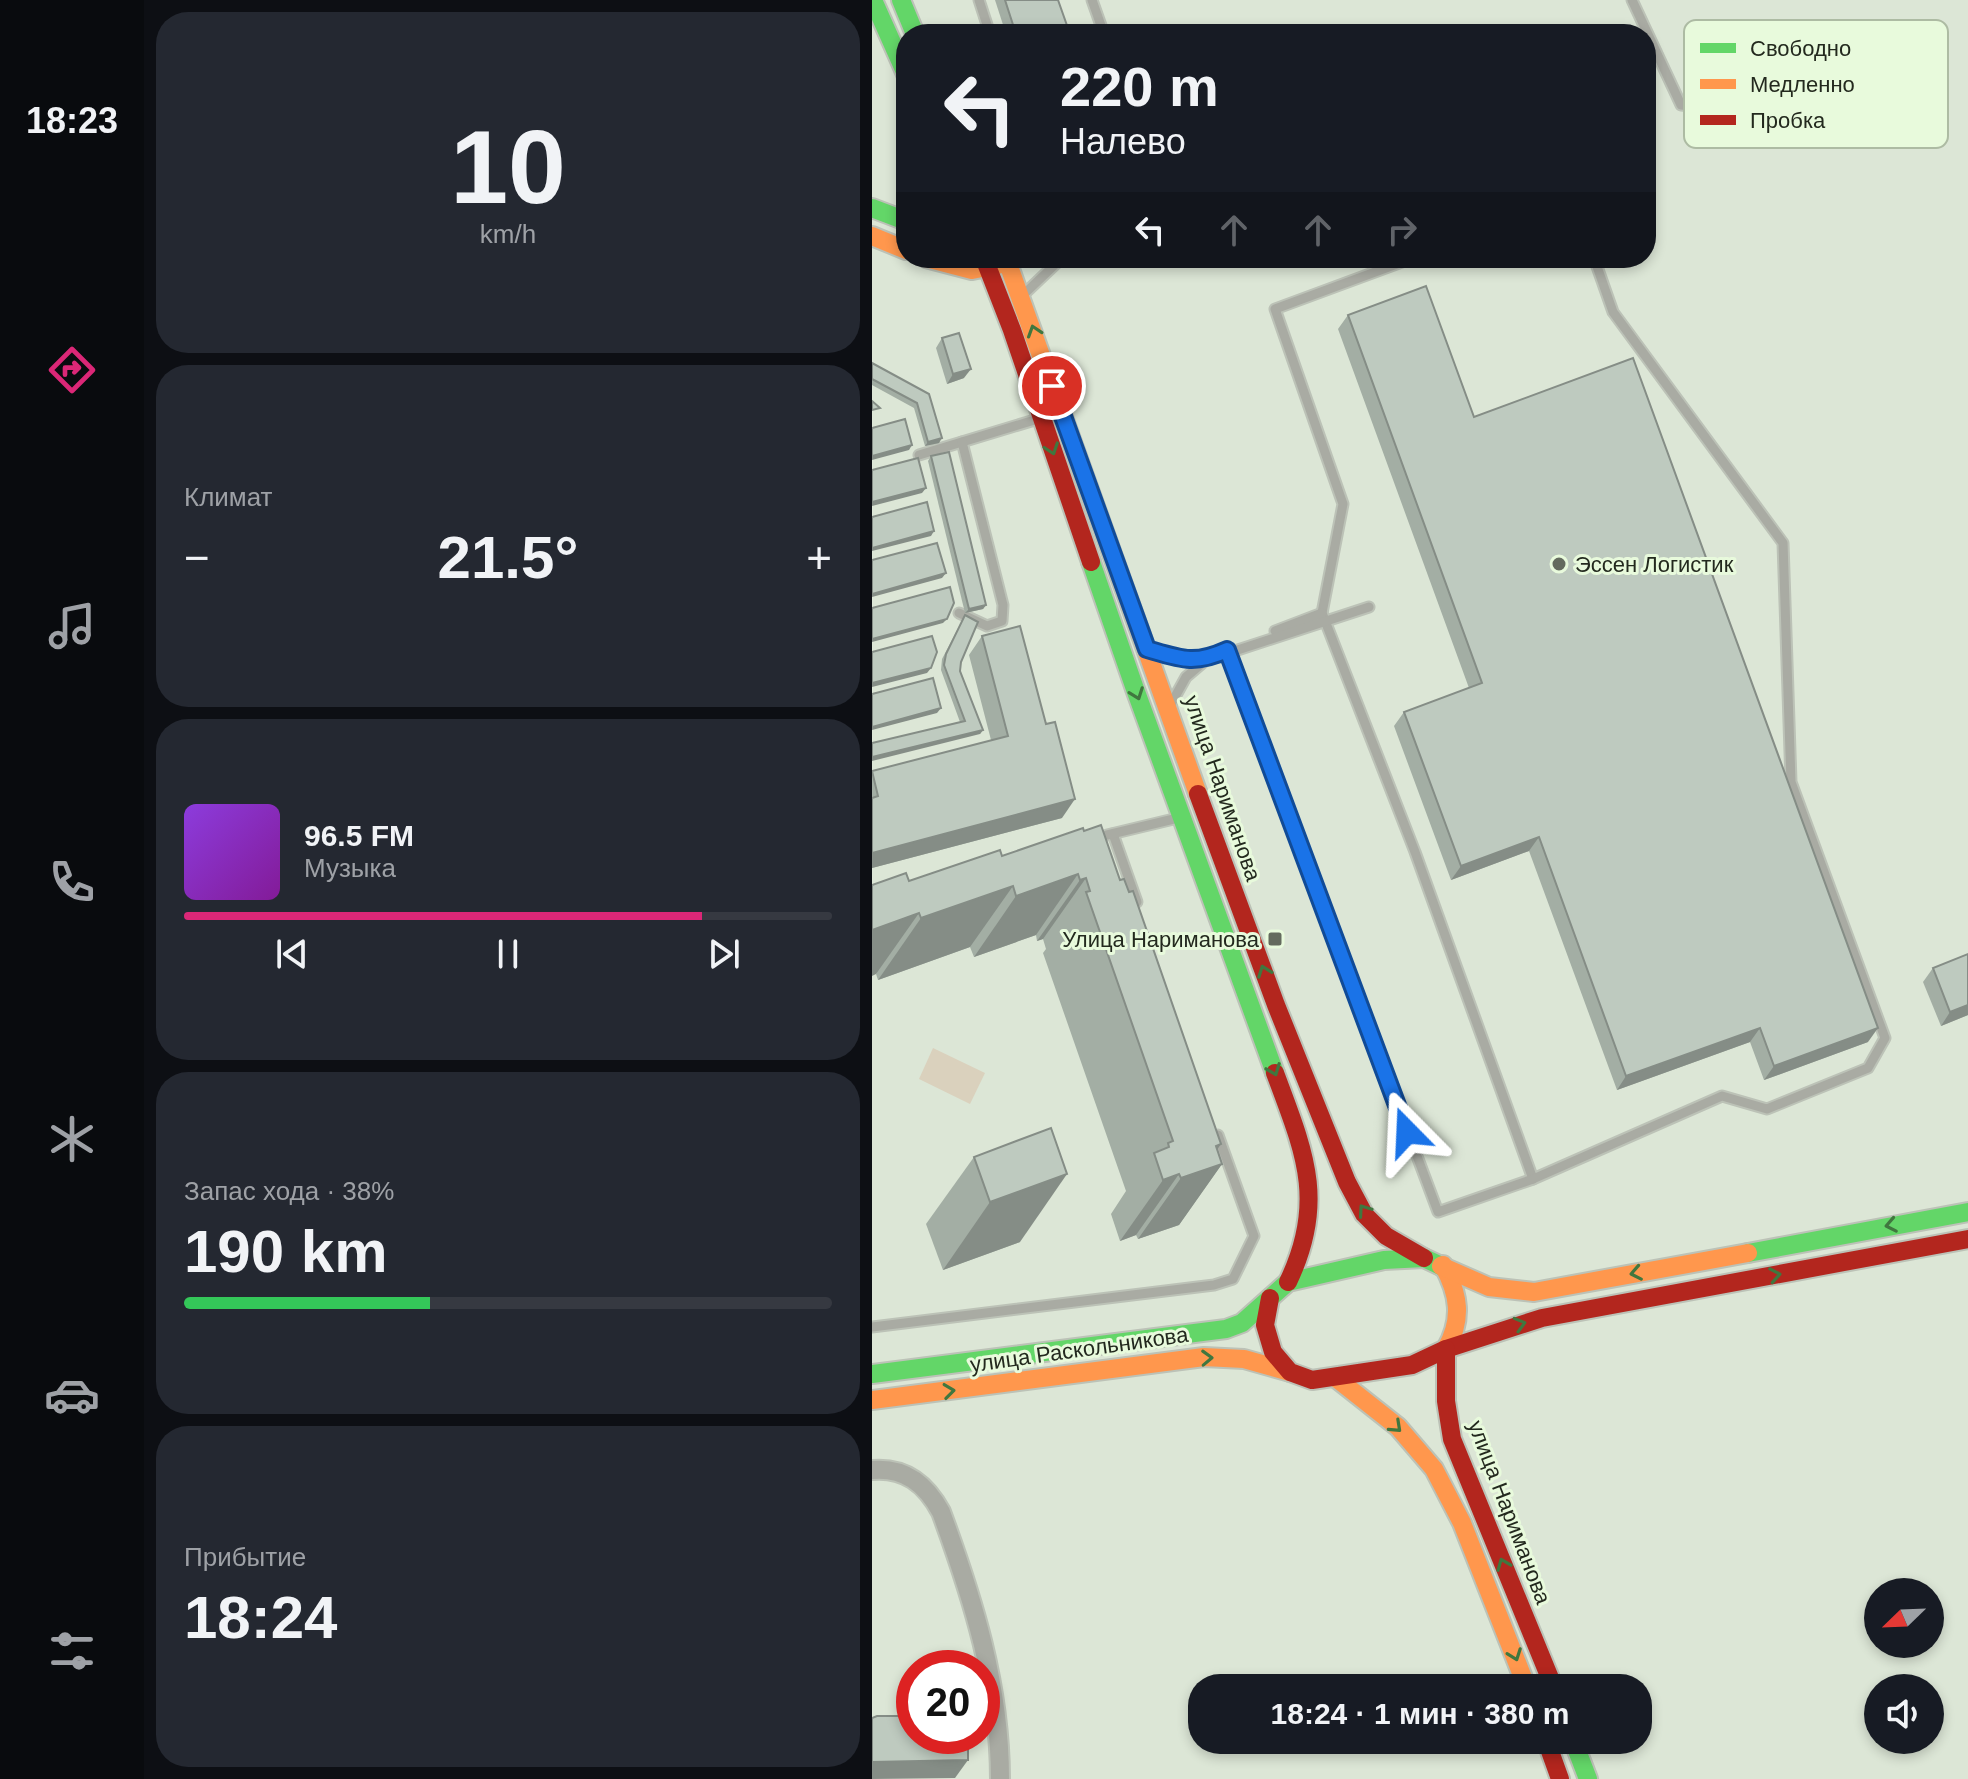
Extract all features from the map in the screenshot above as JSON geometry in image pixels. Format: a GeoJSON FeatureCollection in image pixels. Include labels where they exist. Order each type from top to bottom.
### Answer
{"type":"FeatureCollection","features":[{"type":"Feature","properties":{"kind":"main road"},"geometry":{"type":"LineString","coordinates":[[873,0],[896,52]]}},
{"type":"Feature","properties":{"kind":"main road"},"geometry":{"type":"LineString","coordinates":[[901,0],[911,24]]}},
{"type":"Feature","properties":{"kind":"main road"},"geometry":{"type":"LineString","coordinates":[[872,208],[896,216]]}},
{"type":"Feature","properties":{"kind":"main road"},"geometry":{"type":"LineString","coordinates":[[872,236],[896,246]]}},
{"type":"Feature","properties":{"kind":"main road"},"geometry":{"type":"LineString","coordinates":[[956,268],[980,273],[983,268]]}},
{"type":"Feature","properties":{"kind":"main road"},"geometry":{"type":"LineString","coordinates":[[987,268],[1308,1170],[1308,1222],[1298,1264],[1288,1282],[1270,1298],[1265,1325],[1267,1337],[1281,1363],[1290,1372],[1312,1380],[1412,1365],[1446,1349],[1542,1318],[1968,1239]]}},
{"type":"Feature","properties":{"kind":"main road","name":"улица Нариманова"},"geometry":{"type":"LineString","coordinates":[[1010,268],[1271,992],[1347,1182],[1364,1214],[1386,1236],[1424,1258]]}},
{"type":"Feature","properties":{"kind":"main road"},"geometry":{"type":"LineString","coordinates":[[1288,1282],[1361,1264],[1424,1258],[1489,1287],[1534,1292],[1968,1212]]}},
{"type":"Feature","properties":{"kind":"main road"},"geometry":{"type":"LineString","coordinates":[[1443,1265],[1457,1291],[1460,1305],[1457,1328],[1446,1349]]}},
{"type":"Feature","properties":{"kind":"main road","name":"улица Раскольникова"},"geometry":{"type":"LineString","coordinates":[[872,1374],[1226,1329],[1242,1323],[1270,1298]]}},
{"type":"Feature","properties":{"kind":"main road","name":"улица Нариманова"},"geometry":{"type":"LineString","coordinates":[[1446,1349],[1446,1401],[1452,1439],[1548,1674]]}},
{"type":"Feature","properties":{"kind":"main road","name":"улица Раскольникова"},"geometry":{"type":"LineString","coordinates":[[872,1400],[1204,1357],[1244,1359],[1290,1372]]}},
{"type":"Feature","properties":{"kind":"main road","name":"улица Нариманова"},"geometry":{"type":"LineString","coordinates":[[1336,1378],[1398,1427],[1434,1469],[1462,1523],[1522,1674]]}},
{"type":"Feature","properties":{"kind":"main road"},"geometry":{"type":"LineString","coordinates":[[1551,1754],[1560,1779]]}},
{"type":"Feature","properties":{"kind":"main road"},"geometry":{"type":"LineString","coordinates":[[1578,1754],[1588,1779]]}},
{"type":"Feature","properties":{"kind":"street"},"geometry":{"type":"LineString","coordinates":[[872,1470],[896,1471],[909,1476],[931,1494],[941,1512],[964,1575],[990,1666],[997,1716],[1000,1779]]}},
{"type":"Feature","properties":{"kind":"lane"},"geometry":{"type":"LineString","coordinates":[[979,0],[987,24]]}},
{"type":"Feature","properties":{"kind":"lane"},"geometry":{"type":"LineString","coordinates":[[1092,0],[1100,24]]}},
{"type":"Feature","properties":{"kind":"lane"},"geometry":{"type":"LineString","coordinates":[[1632,0],[1643,24]]}},
{"type":"Feature","properties":{"kind":"lane"},"geometry":{"type":"LineString","coordinates":[[1656,51],[1681,105],[1684,105]]}},
{"type":"Feature","properties":{"kind":"lane"},"geometry":{"type":"LineString","coordinates":[[1022,296],[1051,268]]}},
{"type":"Feature","properties":{"kind":"lane"},"geometry":{"type":"LineString","coordinates":[[1386,268],[1275,309],[1343,504],[1322,613],[1415,852],[1533,1179]]}},
{"type":"Feature","properties":{"kind":"lane"},"geometry":{"type":"LineString","coordinates":[[1227,650],[1438,1212],[1533,1179],[1722,1096],[1767,1109],[1868,1068],[1885,1038],[1791,782],[1783,543],[1613,312],[1598,268]]}},
{"type":"Feature","properties":{"kind":"lane"},"geometry":{"type":"LineString","coordinates":[[919,455],[1041,418]]}},
{"type":"Feature","properties":{"kind":"lane"},"geometry":{"type":"LineString","coordinates":[[959,613],[987,626],[1002,621],[1003,605],[962,442]]}},
{"type":"Feature","properties":{"kind":"lane"},"geometry":{"type":"LineString","coordinates":[[1147,649],[1204,661],[1369,607]]}},
{"type":"Feature","properties":{"kind":"lane"},"geometry":{"type":"LineString","coordinates":[[1170,707],[1186,677],[1204,661],[1322,613]]}},
{"type":"Feature","properties":{"kind":"lane"},"geometry":{"type":"LineString","coordinates":[[1097,838],[1181,817]]}},
{"type":"Feature","properties":{"kind":"lane"},"geometry":{"type":"LineString","coordinates":[[1113,834],[1139,908]]}},
{"type":"Feature","properties":{"kind":"lane"},"geometry":{"type":"LineString","coordinates":[[872,1327],[1214,1285],[1233,1279],[1254,1236],[1214,1123]]}},
{"type":"Feature","properties":{"kind":"shaded area"},"geometry":{"type":"Polygon","coordinates":[[[933,1048],[985,1073],[970,1104],[919,1079],[933,1048]]]}},
{"type":"Feature","properties":{"kind":"building"},"geometry":{"type":"Polygon","coordinates":[[[1005,0],[1058,0],[1066,24],[1013,24],[1005,0]]]}},
{"type":"Feature","properties":{"kind":"building","name":"Эссен Логистик"},"geometry":{"type":"Polygon","coordinates":[[[1426,286],[1474,417],[1633,358],[1878,1028],[1774,1066],[1760,1028],[1626,1076],[1539,837],[1461,866],[1404,712],[1482,683],[1348,315],[1426,286]]]}},
{"type":"Feature","properties":{"kind":"building"},"geometry":{"type":"Polygon","coordinates":[[[959,333],[971,369],[953,374],[942,338],[959,333]]]}},
{"type":"Feature","properties":{"kind":"building"},"geometry":{"type":"Polygon","coordinates":[[[872,363],[929,394],[942,438],[928,442],[917,403],[872,379],[872,363]]]}},
{"type":"Feature","properties":{"kind":"building"},"geometry":{"type":"Polygon","coordinates":[[[905,419],[912,445],[872,456],[872,428],[905,419]]]}},
{"type":"Feature","properties":{"kind":"building"},"geometry":{"type":"Polygon","coordinates":[[[949,452],[986,605],[969,609],[931,456],[949,452]]]}},
{"type":"Feature","properties":{"kind":"building"},"geometry":{"type":"Polygon","coordinates":[[[918,458],[926,488],[872,502],[872,470],[918,458]]]}},
{"type":"Feature","properties":{"kind":"building"},"geometry":{"type":"Polygon","coordinates":[[[927,502],[934,531],[872,548],[872,517],[927,502]]]}},
{"type":"Feature","properties":{"kind":"building"},"geometry":{"type":"Polygon","coordinates":[[[937,543],[946,573],[872,594],[872,560],[937,543]]]}},
{"type":"Feature","properties":{"kind":"building"},"geometry":{"type":"Polygon","coordinates":[[[950,587],[954,603],[947,619],[872,639],[872,608],[950,587]]]}},
{"type":"Feature","properties":{"kind":"building"},"geometry":{"type":"Polygon","coordinates":[[[965,615],[978,622],[960,671],[983,730],[872,757],[872,743],[965,721],[944,665],[946,654],[965,615]]]}},
{"type":"Feature","properties":{"kind":"building"},"geometry":{"type":"Polygon","coordinates":[[[1020,626],[1046,724],[1055,722],[1075,799],[872,853],[872,798],[878,796],[872,771],[1008,736],[982,636],[1020,626]]]}},
{"type":"Feature","properties":{"kind":"building"},"geometry":{"type":"Polygon","coordinates":[[[932,636],[937,652],[931,668],[872,683],[872,652],[932,636]]]}},
{"type":"Feature","properties":{"kind":"building"},"geometry":{"type":"Polygon","coordinates":[[[933,678],[941,708],[872,727],[872,694],[933,678]]]}},
{"type":"Feature","properties":{"kind":"building"},"geometry":{"type":"Polygon","coordinates":[[[1101,825],[1120,880],[1124,879],[1129,892],[1133,891],[1221,1144],[1216,1146],[1222,1164],[1181,1178],[1179,1174],[1163,1180],[1154,1153],[1169,1147],[1168,1143],[1173,1141],[1086,892],[1090,891],[1086,878],[1080,880],[1078,874],[1016,896],[1013,886],[921,918],[919,913],[872,930],[872,885],[906,873],[909,881],[1000,850],[1002,856],[1083,828],[1084,831],[1101,825]]]}},
{"type":"Feature","properties":{"kind":"building"},"geometry":{"type":"Polygon","coordinates":[[[1968,954],[1968,1005],[1950,1012],[1933,968],[1968,954]]]}},
{"type":"Feature","properties":{"kind":"building"},"geometry":{"type":"Polygon","coordinates":[[[1051,1128],[1067,1174],[990,1202],[974,1157],[1051,1128]]]}},
{"type":"Feature","properties":{"kind":"building"},"geometry":{"type":"Polygon","coordinates":[[[896,1716],[896,1754],[968,1754],[968,1760],[872,1762],[872,1718],[896,1716]]]}},
{"type":"Feature","properties":{"kind":"traffic: fast"},"geometry":{"type":"LineString","coordinates":[[873,0],[896,52]]}},
{"type":"Feature","properties":{"kind":"traffic: fast"},"geometry":{"type":"LineString","coordinates":[[901,0],[911,24]]}},
{"type":"Feature","properties":{"kind":"traffic: fast"},"geometry":{"type":"LineString","coordinates":[[872,208],[896,217]]}},
{"type":"Feature","properties":{"kind":"traffic: fast"},"geometry":{"type":"LineString","coordinates":[[1091,562],[1275,1073]]}},
{"type":"Feature","properties":{"kind":"traffic: fast"},"geometry":{"type":"LineString","coordinates":[[1748,1253],[1968,1212]]}},
{"type":"Feature","properties":{"kind":"traffic: fast"},"geometry":{"type":"LineString","coordinates":[[872,1374],[1226,1329],[1242,1323],[1288,1282],[1384,1260],[1424,1258],[1441,1266]]}},
{"type":"Feature","properties":{"kind":"traffic: fast"},"geometry":{"type":"LineString","coordinates":[[1578,1754],[1588,1779]]}},
{"type":"Feature","properties":{"kind":"traffic: slow"},"geometry":{"type":"LineString","coordinates":[[872,236],[896,246]]}},
{"type":"Feature","properties":{"kind":"traffic: slow"},"geometry":{"type":"LineString","coordinates":[[964,268],[982,268]]}},
{"type":"Feature","properties":{"kind":"traffic: slow"},"geometry":{"type":"LineString","coordinates":[[1010,268],[1198,794]]}},
{"type":"Feature","properties":{"kind":"traffic: slow"},"geometry":{"type":"LineString","coordinates":[[1441,1266],[1489,1287],[1534,1292],[1748,1253]]}},
{"type":"Feature","properties":{"kind":"traffic: slow"},"geometry":{"type":"LineString","coordinates":[[1443,1265],[1453,1286],[1457,1307],[1455,1327],[1446,1349]]}},
{"type":"Feature","properties":{"kind":"traffic: slow"},"geometry":{"type":"LineString","coordinates":[[872,1400],[1204,1357],[1244,1359],[1290,1372]]}},
{"type":"Feature","properties":{"kind":"traffic: slow"},"geometry":{"type":"LineString","coordinates":[[1336,1378],[1398,1427],[1434,1469],[1462,1523],[1521,1674]]}},
{"type":"Feature","properties":{"kind":"traffic: jam"},"geometry":{"type":"LineString","coordinates":[[988,268],[1091,562]]}},
{"type":"Feature","properties":{"kind":"traffic: jam"},"geometry":{"type":"LineString","coordinates":[[1198,794],[1276,1005],[1347,1182],[1364,1214],[1386,1236],[1424,1258]]}},
{"type":"Feature","properties":{"kind":"traffic: jam"},"geometry":{"type":"LineString","coordinates":[[1275,1073],[1302,1152],[1309,1201],[1300,1253],[1288,1282]]}},
{"type":"Feature","properties":{"kind":"traffic: jam"},"geometry":{"type":"LineString","coordinates":[[1270,1298],[1265,1325],[1273,1352],[1290,1372],[1312,1380],[1412,1365],[1446,1349],[1542,1318],[1968,1239]]}},
{"type":"Feature","properties":{"kind":"traffic: jam"},"geometry":{"type":"LineString","coordinates":[[1446,1349],[1446,1401],[1452,1439],[1548,1674]]}},
{"type":"Feature","properties":{"kind":"traffic: jam"},"geometry":{"type":"LineString","coordinates":[[1551,1754],[1560,1779]]}},
{"type":"Feature","properties":{"kind":"place","name":"Эссен Логистик"},"geometry":{"type":"Point","coordinates":[1559,564]}},
{"type":"Feature","properties":{"kind":"place","name":"Улица Нариманова"},"geometry":{"type":"Point","coordinates":[1275,939]}},
{"type":"Feature","properties":{"kind":"route"},"geometry":{"type":"LineString","coordinates":[[1052,386],[1147,649],[1204,661],[1227,650],[1407,1132]]}}]}
